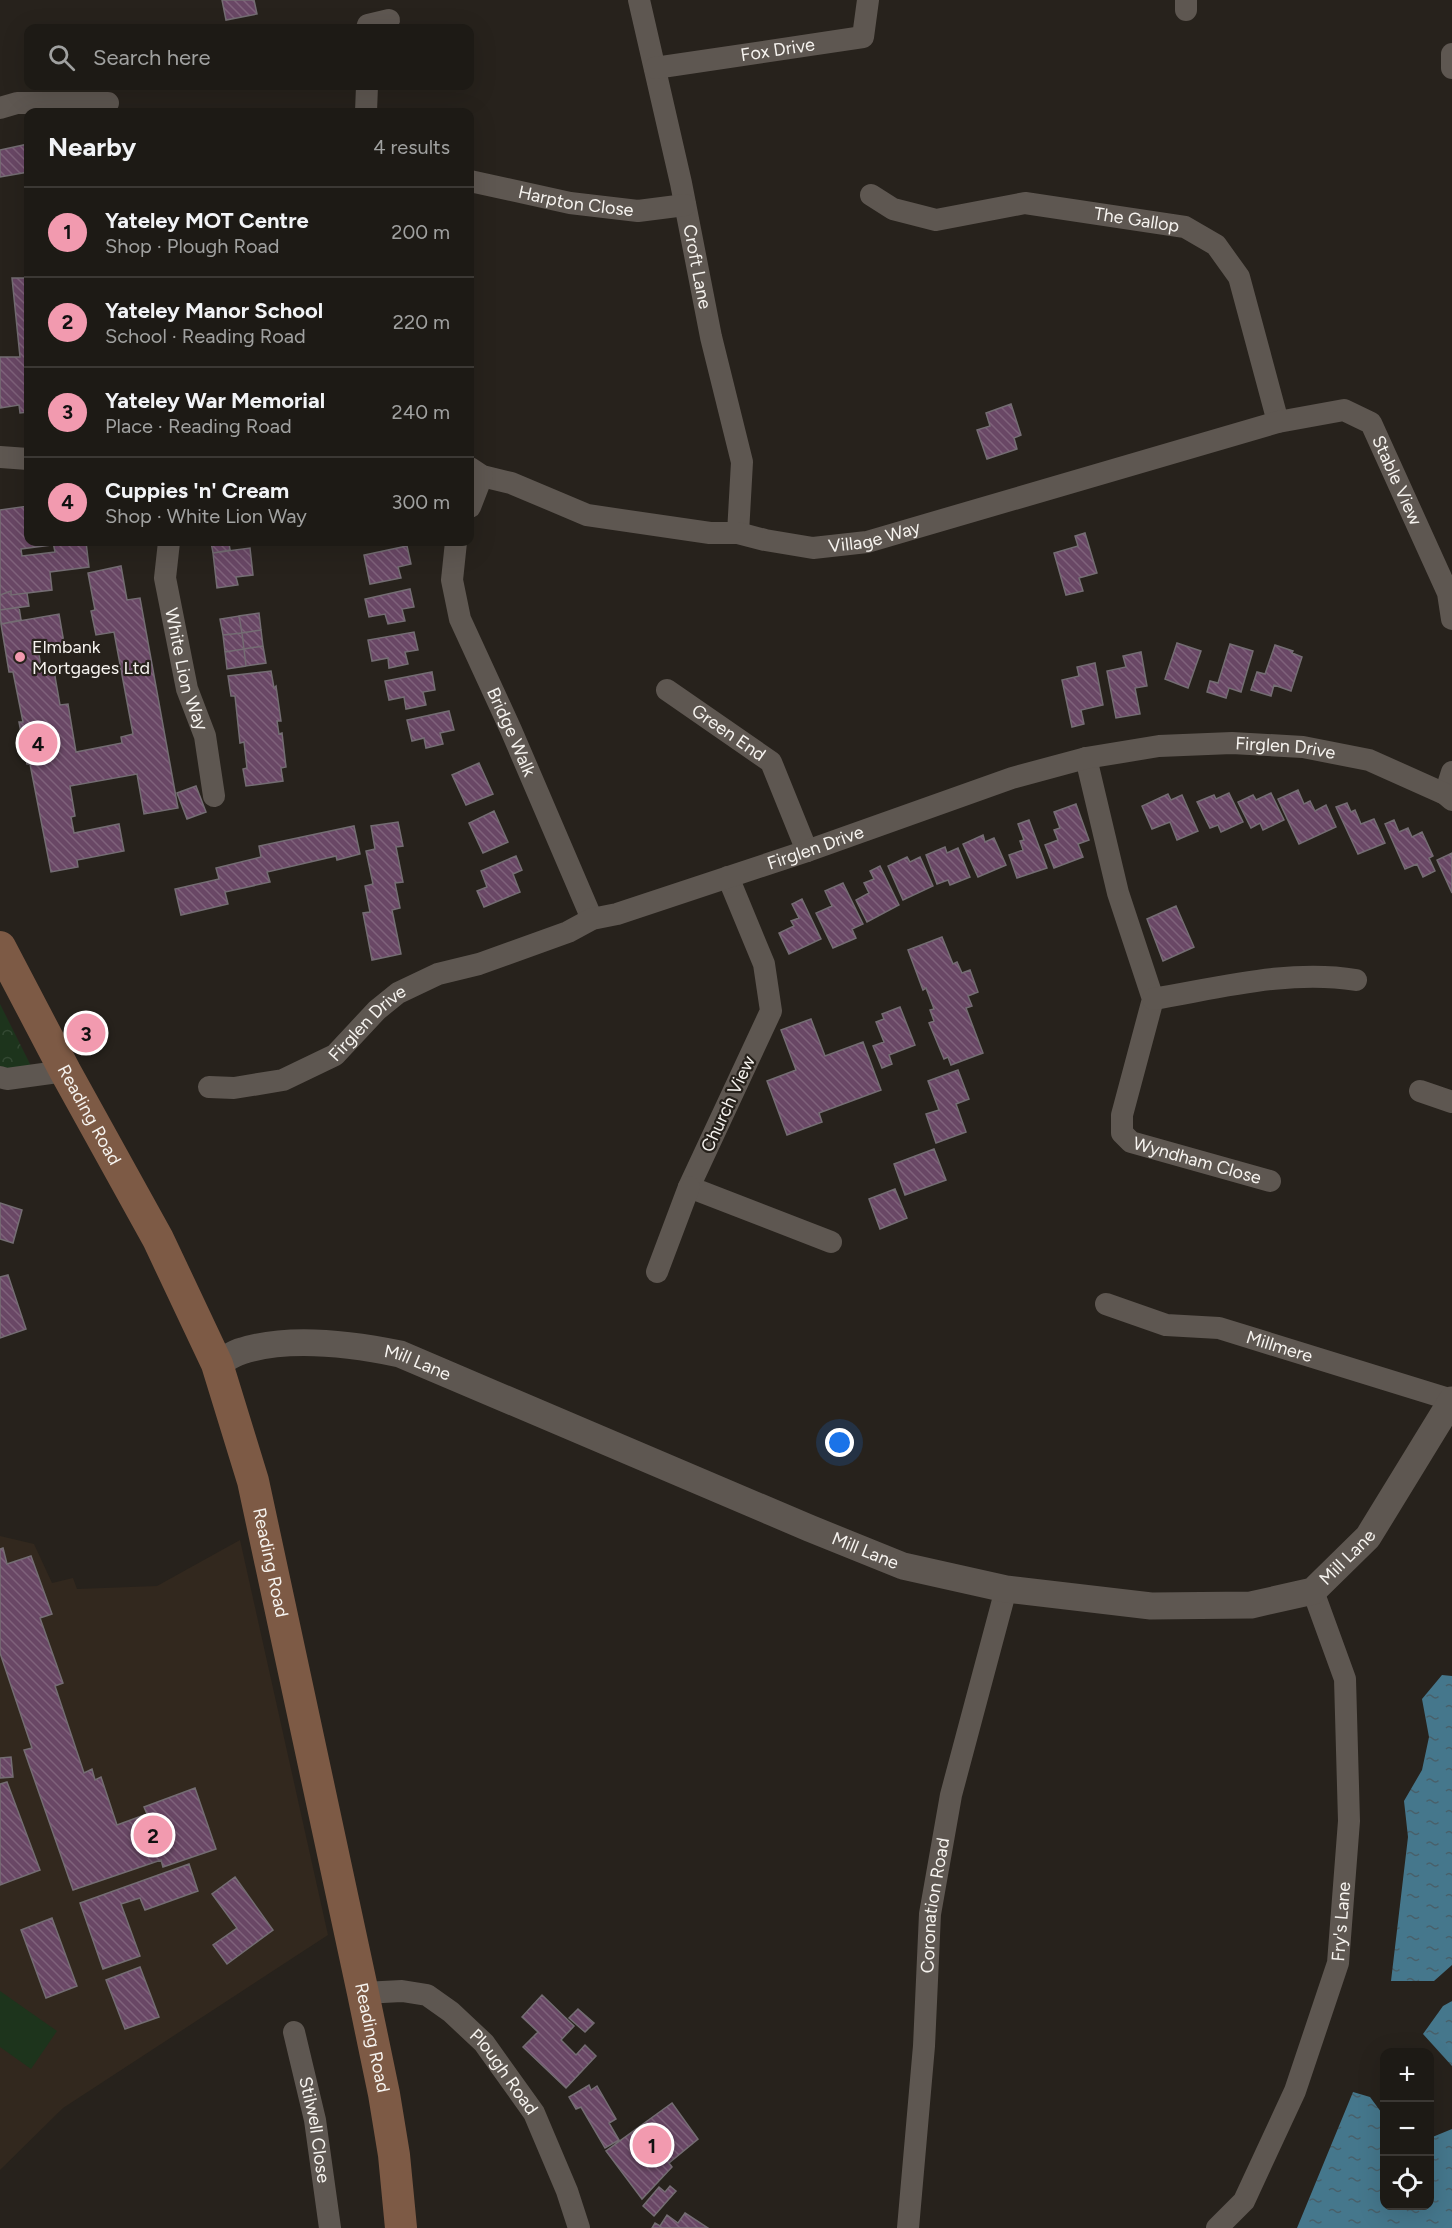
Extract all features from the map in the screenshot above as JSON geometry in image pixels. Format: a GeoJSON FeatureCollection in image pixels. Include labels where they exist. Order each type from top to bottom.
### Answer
{"type":"FeatureCollection","features":[{"type":"Feature","properties":{"kind":"main road","name":"Reading Road"},"geometry":{"type":"LineString","coordinates":[[0,947],[64,1071],[158,1239],[217,1364],[253,1481],[363,1993],[394,2155],[401,2228]]}},
{"type":"Feature","properties":{"kind":"street","name":"Croft Lane"},"geometry":{"type":"LineString","coordinates":[[639,0],[685,206],[711,337],[742,462],[738,533]]}},
{"type":"Feature","properties":{"kind":"street","name":"Fox Drive"},"geometry":{"type":"LineString","coordinates":[[655,68],[863,37],[868,0]]}},
{"type":"Feature","properties":{"kind":"street"},"geometry":{"type":"LineString","coordinates":[[372,24],[389,20]]}},
{"type":"Feature","properties":{"kind":"street"},"geometry":{"type":"LineString","coordinates":[[1452,54],[1452,68]]}},
{"type":"Feature","properties":{"kind":"street"},"geometry":{"type":"LineString","coordinates":[[366,108],[367,90]]}},
{"type":"Feature","properties":{"kind":"street"},"geometry":{"type":"LineString","coordinates":[[0,108],[17,104],[108,103]]}},
{"type":"Feature","properties":{"kind":"street","name":"Harpton Close"},"geometry":{"type":"LineString","coordinates":[[474,182],[582,204],[638,211],[685,206]]}},
{"type":"Feature","properties":{"kind":"street","name":"The Gallop"},"geometry":{"type":"LineString","coordinates":[[871,195],[893,209],[936,220],[1024,203],[1185,227],[1216,245],[1239,277],[1278,422]]}},
{"type":"Feature","properties":{"kind":"street","name":"Stable View"},"geometry":{"type":"LineString","coordinates":[[1278,422],[1344,410],[1371,423],[1450,592],[1452,619]]}},
{"type":"Feature","properties":{"kind":"street","name":"Village Way"},"geometry":{"type":"LineString","coordinates":[[476,472],[511,483],[587,515],[710,533],[738,533],[813,548],[867,542],[1278,422]]}},
{"type":"Feature","properties":{"kind":"street"},"geometry":{"type":"LineString","coordinates":[[0,457],[24,459]]}},
{"type":"Feature","properties":{"kind":"street","name":"White Lion Way"},"geometry":{"type":"LineString","coordinates":[[169,546],[165,578],[186,689],[205,736],[214,796]]}},
{"type":"Feature","properties":{"kind":"street","name":"Bridge Walk"},"geometry":{"type":"LineString","coordinates":[[456,546],[452,580],[460,619],[512,730],[592,918]]}},
{"type":"Feature","properties":{"kind":"street","name":"Green End"},"geometry":{"type":"LineString","coordinates":[[667,690],[771,762],[807,851]]}},
{"type":"Feature","properties":{"kind":"street","name":"Firglen Drive"},"geometry":{"type":"LineString","coordinates":[[210,1087],[234,1088],[283,1080],[335,1055],[377,1010],[398,993],[438,974],[479,964],[568,932],[592,918],[617,914],[807,851],[1012,778],[1086,758],[1159,746],[1232,743],[1303,747],[1369,760],[1449,797]]}},
{"type":"Feature","properties":{"kind":"street"},"geometry":{"type":"LineString","coordinates":[[1086,758],[1118,893],[1153,999],[1274,979],[1332,976],[1356,980]]}},
{"type":"Feature","properties":{"kind":"street"},"geometry":{"type":"LineString","coordinates":[[1449,797],[1452,772]]}},
{"type":"Feature","properties":{"kind":"street","name":"Church View"},"geometry":{"type":"LineString","coordinates":[[657,1272],[689,1187],[771,1011],[764,964],[728,877]]}},
{"type":"Feature","properties":{"kind":"street","name":"Wyndham Close"},"geometry":{"type":"LineString","coordinates":[[1153,999],[1122,1115],[1122,1133],[1131,1142],[1270,1181]]}},
{"type":"Feature","properties":{"kind":"street"},"geometry":{"type":"LineString","coordinates":[[0,1077],[7,1079],[64,1071]]}},
{"type":"Feature","properties":{"kind":"street"},"geometry":{"type":"LineString","coordinates":[[1420,1091],[1452,1102]]}},
{"type":"Feature","properties":{"kind":"street"},"geometry":{"type":"LineString","coordinates":[[689,1187],[831,1242]]}},
{"type":"Feature","properties":{"kind":"street","name":"Millmere"},"geometry":{"type":"LineString","coordinates":[[1106,1304],[1166,1325],[1219,1328],[1452,1400]]}},
{"type":"Feature","properties":{"kind":"street","name":"Mill Lane"},"geometry":{"type":"LineString","coordinates":[[217,1364],[241,1351],[294,1342],[374,1349],[400,1354],[903,1566],[1006,1589],[1151,1606],[1251,1605],[1313,1591],[1368,1538],[1452,1400]]}},
{"type":"Feature","properties":{"kind":"street","name":"Coronation Road"},"geometry":{"type":"LineString","coordinates":[[908,2228],[924,2046],[930,1914],[951,1795],[1006,1589]]}},
{"type":"Feature","properties":{"kind":"street","name":"Fry's Lane"},"geometry":{"type":"LineString","coordinates":[[1217,2228],[1244,2201],[1295,2091],[1338,1963],[1349,1821],[1345,1678],[1313,1591]]}},
{"type":"Feature","properties":{"kind":"street","name":"Plough Road"},"geometry":{"type":"LineString","coordinates":[[363,1993],[402,1991],[427,1995],[451,2012],[484,2043],[534,2113],[567,2191],[579,2228]]}},
{"type":"Feature","properties":{"kind":"street","name":"Stilwell Close"},"geometry":{"type":"LineString","coordinates":[[294,2032],[315,2120],[330,2228]]}},
{"type":"Feature","properties":{"kind":"shaded area"},"geometry":{"type":"Polygon","coordinates":[[[0,1536],[34,1544],[52,1583],[73,1578],[77,1589],[157,1586],[240,1540],[328,1935],[63,2108],[0,2170],[0,1536]]]}},
{"type":"Feature","properties":{"kind":"green space"},"geometry":{"type":"Polygon","coordinates":[[[0,1004],[32,1068],[19,1072],[0,1067],[0,1004]]]}},
{"type":"Feature","properties":{"kind":"green space"},"geometry":{"type":"Polygon","coordinates":[[[0,1991],[57,2031],[31,2069],[0,2047],[0,1991]]]}},
{"type":"Feature","properties":{"kind":"water"},"geometry":{"type":"Polygon","coordinates":[[[1442,1675],[1452,1676],[1452,1965],[1434,1981],[1391,1981],[1408,1837],[1404,1801],[1422,1770],[1429,1737],[1422,1699],[1442,1675]]]}},
{"type":"Feature","properties":{"kind":"water"},"geometry":{"type":"Polygon","coordinates":[[[1452,2001],[1452,2066],[1423,2034],[1443,2006],[1452,2001]]]}},
{"type":"Feature","properties":{"kind":"water"},"geometry":{"type":"Polygon","coordinates":[[[1353,2092],[1370,2097],[1380,2111],[1380,2210],[1434,2210],[1434,2136],[1452,2129],[1452,2228],[1297,2228],[1353,2092]]]}},
{"type":"Feature","properties":{"kind":"building"},"geometry":{"type":"Polygon","coordinates":[[[222,0],[254,0],[257,14],[226,20],[222,0]]]}},
{"type":"Feature","properties":{"kind":"building"},"geometry":{"type":"Polygon","coordinates":[[[24,145],[24,173],[0,177],[0,150],[24,145]]]}},
{"type":"Feature","properties":{"kind":"building"},"geometry":{"type":"Polygon","coordinates":[[[12,278],[24,278],[24,412],[20,413],[19,405],[0,408],[0,357],[20,357],[12,278]]]}},
{"type":"Feature","properties":{"kind":"building"},"geometry":{"type":"Polygon","coordinates":[[[1011,404],[1021,435],[1014,438],[1017,449],[987,459],[977,430],[990,426],[986,413],[1011,404]]]}},
{"type":"Feature","properties":{"kind":"building"},"geometry":{"type":"Polygon","coordinates":[[[24,507],[24,546],[44,546],[21,549],[22,556],[55,552],[54,546],[86,546],[89,567],[50,572],[52,590],[11,595],[11,591],[0,595],[0,510],[24,507]]]}},
{"type":"Feature","properties":{"kind":"building"},"geometry":{"type":"Polygon","coordinates":[[[1085,533],[1097,573],[1079,578],[1083,591],[1066,595],[1054,553],[1078,546],[1075,536],[1085,533]]]}},
{"type":"Feature","properties":{"kind":"building"},"geometry":{"type":"Polygon","coordinates":[[[212,546],[229,546],[230,550],[213,553],[212,546]]]}},
{"type":"Feature","properties":{"kind":"building"},"geometry":{"type":"Polygon","coordinates":[[[407,546],[411,564],[398,567],[401,578],[370,584],[364,555],[407,546]]]}},
{"type":"Feature","properties":{"kind":"building"},"geometry":{"type":"Polygon","coordinates":[[[250,548],[253,575],[236,577],[238,585],[217,588],[213,553],[250,548]]]}},
{"type":"Feature","properties":{"kind":"building"},"geometry":{"type":"Polygon","coordinates":[[[121,566],[127,600],[140,598],[178,808],[144,814],[137,774],[70,786],[75,816],[71,817],[74,833],[119,824],[124,851],[77,860],[78,867],[51,872],[30,764],[27,764],[19,722],[23,722],[13,672],[9,672],[1,624],[59,614],[64,643],[38,648],[41,667],[53,665],[60,705],[68,704],[76,752],[122,743],[121,737],[133,734],[114,632],[96,635],[91,611],[95,610],[88,573],[121,566]]]}},
{"type":"Feature","properties":{"kind":"building"},"geometry":{"type":"Polygon","coordinates":[[[410,589],[414,607],[402,609],[405,621],[388,624],[385,614],[369,617],[365,599],[410,589]]]}},
{"type":"Feature","properties":{"kind":"building"},"geometry":{"type":"Polygon","coordinates":[[[11,591],[11,595],[27,593],[29,606],[0,610],[0,595],[11,591]]]}},
{"type":"Feature","properties":{"kind":"building"},"geometry":{"type":"Polygon","coordinates":[[[19,607],[21,620],[1,624],[0,610],[19,607]]]}},
{"type":"Feature","properties":{"kind":"building"},"geometry":{"type":"Polygon","coordinates":[[[259,613],[261,630],[242,633],[239,616],[259,613]]]}},
{"type":"Feature","properties":{"kind":"building"},"geometry":{"type":"Polygon","coordinates":[[[239,616],[242,633],[223,635],[220,619],[239,616]]]}},
{"type":"Feature","properties":{"kind":"building"},"geometry":{"type":"Polygon","coordinates":[[[261,630],[263,646],[244,649],[242,633],[261,630]]]}},
{"type":"Feature","properties":{"kind":"building"},"geometry":{"type":"Polygon","coordinates":[[[414,632],[418,650],[405,652],[408,664],[389,668],[388,658],[372,661],[368,640],[414,632]]]}},
{"type":"Feature","properties":{"kind":"building"},"geometry":{"type":"Polygon","coordinates":[[[242,633],[244,649],[225,652],[223,635],[242,633]]]}},
{"type":"Feature","properties":{"kind":"building"},"geometry":{"type":"Polygon","coordinates":[[[1177,643],[1201,651],[1188,688],[1165,679],[1177,643]]]}},
{"type":"Feature","properties":{"kind":"building"},"geometry":{"type":"Polygon","coordinates":[[[1230,644],[1253,651],[1241,692],[1229,688],[1226,698],[1207,692],[1210,681],[1218,683],[1230,644]]]}},
{"type":"Feature","properties":{"kind":"building"},"geometry":{"type":"Polygon","coordinates":[[[1275,645],[1293,651],[1292,653],[1302,657],[1291,691],[1274,685],[1271,696],[1251,690],[1257,672],[1265,674],[1275,645]]]}},
{"type":"Feature","properties":{"kind":"building"},"geometry":{"type":"Polygon","coordinates":[[[263,646],[266,663],[246,666],[244,649],[263,646]]]}},
{"type":"Feature","properties":{"kind":"building"},"geometry":{"type":"Polygon","coordinates":[[[244,649],[246,666],[227,669],[225,652],[244,649]]]}},
{"type":"Feature","properties":{"kind":"building"},"geometry":{"type":"Polygon","coordinates":[[[1141,652],[1147,686],[1135,688],[1140,714],[1116,718],[1107,671],[1126,667],[1123,656],[1141,652]]]}},
{"type":"Feature","properties":{"kind":"building"},"geometry":{"type":"Polygon","coordinates":[[[1095,663],[1103,705],[1081,710],[1084,724],[1072,727],[1062,680],[1079,676],[1077,667],[1095,663]]]}},
{"type":"Feature","properties":{"kind":"building"},"geometry":{"type":"Polygon","coordinates":[[[271,671],[274,688],[276,686],[281,721],[277,721],[279,734],[282,733],[286,767],[281,768],[283,781],[246,786],[243,769],[247,768],[244,742],[240,743],[235,696],[231,696],[228,676],[271,671]]]}},
{"type":"Feature","properties":{"kind":"building"},"geometry":{"type":"Polygon","coordinates":[[[432,672],[435,690],[423,692],[426,705],[406,709],[404,697],[389,700],[385,681],[432,672]]]}},
{"type":"Feature","properties":{"kind":"building"},"geometry":{"type":"Polygon","coordinates":[[[449,711],[454,730],[440,733],[443,744],[426,748],[424,738],[412,741],[407,720],[449,711]]]}},
{"type":"Feature","properties":{"kind":"building"},"geometry":{"type":"Polygon","coordinates":[[[479,763],[493,794],[466,805],[452,775],[479,763]]]}},
{"type":"Feature","properties":{"kind":"building"},"geometry":{"type":"Polygon","coordinates":[[[196,786],[206,812],[187,819],[177,793],[196,786]]]}},
{"type":"Feature","properties":{"kind":"building"},"geometry":{"type":"Polygon","coordinates":[[[1298,790],[1304,804],[1310,801],[1315,811],[1326,805],[1336,827],[1299,844],[1278,799],[1298,790]]]}},
{"type":"Feature","properties":{"kind":"building"},"geometry":{"type":"Polygon","coordinates":[[[1229,793],[1243,822],[1221,832],[1218,825],[1210,828],[1197,802],[1214,795],[1216,799],[1229,793]]]}},
{"type":"Feature","properties":{"kind":"building"},"geometry":{"type":"Polygon","coordinates":[[[1271,793],[1284,820],[1263,830],[1260,823],[1251,828],[1238,802],[1253,795],[1256,800],[1271,793]]]}},
{"type":"Feature","properties":{"kind":"building"},"geometry":{"type":"Polygon","coordinates":[[[1168,794],[1171,800],[1182,795],[1198,831],[1177,840],[1170,822],[1152,829],[1142,806],[1168,794]]]}},
{"type":"Feature","properties":{"kind":"building"},"geometry":{"type":"Polygon","coordinates":[[[1347,803],[1351,812],[1355,810],[1361,824],[1374,819],[1385,843],[1358,854],[1336,807],[1347,803]]]}},
{"type":"Feature","properties":{"kind":"building"},"geometry":{"type":"Polygon","coordinates":[[[1076,804],[1089,840],[1078,844],[1083,857],[1054,868],[1045,845],[1058,840],[1054,830],[1060,828],[1054,812],[1076,804]]]}},
{"type":"Feature","properties":{"kind":"building"},"geometry":{"type":"Polygon","coordinates":[[[494,811],[508,842],[483,853],[469,823],[494,811]]]}},
{"type":"Feature","properties":{"kind":"building"},"geometry":{"type":"Polygon","coordinates":[[[1029,820],[1047,868],[1017,878],[1009,855],[1023,850],[1020,841],[1024,840],[1018,824],[1029,820]]]}},
{"type":"Feature","properties":{"kind":"building"},"geometry":{"type":"Polygon","coordinates":[[[1394,820],[1399,832],[1408,828],[1412,837],[1422,832],[1433,856],[1429,858],[1435,871],[1423,877],[1417,864],[1405,869],[1385,824],[1394,820]]]}},
{"type":"Feature","properties":{"kind":"building"},"geometry":{"type":"Polygon","coordinates":[[[398,822],[403,846],[396,847],[403,882],[395,883],[400,908],[392,910],[401,954],[372,960],[363,913],[370,912],[365,886],[373,884],[366,851],[375,849],[371,826],[398,822]]]}},
{"type":"Feature","properties":{"kind":"building"},"geometry":{"type":"Polygon","coordinates":[[[354,826],[360,854],[337,860],[336,856],[267,872],[270,882],[225,892],[228,904],[181,915],[175,889],[219,879],[216,868],[261,857],[259,846],[354,826]]]}},
{"type":"Feature","properties":{"kind":"building"},"geometry":{"type":"Polygon","coordinates":[[[983,835],[985,842],[994,838],[1006,865],[978,877],[963,844],[983,835]]]}},
{"type":"Feature","properties":{"kind":"building"},"geometry":{"type":"Polygon","coordinates":[[[945,847],[947,853],[958,848],[970,877],[950,885],[948,880],[937,884],[926,855],[945,847]]]}},
{"type":"Feature","properties":{"kind":"building"},"geometry":{"type":"Polygon","coordinates":[[[1452,853],[1452,893],[1437,860],[1452,853]]]}},
{"type":"Feature","properties":{"kind":"building"},"geometry":{"type":"Polygon","coordinates":[[[516,856],[522,870],[513,874],[520,892],[484,907],[477,891],[487,887],[481,871],[516,856]]]}},
{"type":"Feature","properties":{"kind":"building"},"geometry":{"type":"Polygon","coordinates":[[[907,857],[910,862],[920,857],[933,886],[903,900],[888,866],[907,857]]]}},
{"type":"Feature","properties":{"kind":"building"},"geometry":{"type":"Polygon","coordinates":[[[880,866],[899,905],[867,922],[856,900],[869,893],[864,883],[874,879],[870,871],[880,866]]]}},
{"type":"Feature","properties":{"kind":"building"},"geometry":{"type":"Polygon","coordinates":[[[843,883],[863,924],[852,929],[856,938],[833,948],[816,913],[832,906],[825,891],[843,883]]]}},
{"type":"Feature","properties":{"kind":"building"},"geometry":{"type":"Polygon","coordinates":[[[802,899],[821,939],[789,954],[779,933],[794,926],[791,921],[799,918],[792,904],[802,899]]]}},
{"type":"Feature","properties":{"kind":"building"},"geometry":{"type":"Polygon","coordinates":[[[1176,906],[1194,947],[1163,961],[1147,919],[1176,906]]]}},
{"type":"Feature","properties":{"kind":"building"},"geometry":{"type":"Polygon","coordinates":[[[942,937],[953,964],[957,962],[962,973],[970,970],[978,992],[968,996],[972,1006],[966,1008],[983,1053],[951,1065],[948,1057],[944,1059],[929,1023],[934,1021],[930,1010],[934,1009],[926,988],[923,990],[908,950],[942,937]]]}},
{"type":"Feature","properties":{"kind":"building"},"geometry":{"type":"Polygon","coordinates":[[[900,1007],[915,1045],[889,1055],[892,1064],[882,1068],[873,1046],[884,1042],[876,1022],[884,1019],[882,1014],[900,1007]]]}},
{"type":"Feature","properties":{"kind":"building"},"geometry":{"type":"Polygon","coordinates":[[[811,1019],[825,1056],[863,1042],[881,1090],[819,1113],[822,1122],[787,1135],[767,1081],[796,1070],[781,1030],[811,1019]]]}},
{"type":"Feature","properties":{"kind":"building"},"geometry":{"type":"Polygon","coordinates":[[[958,1070],[969,1099],[956,1104],[966,1132],[936,1143],[926,1114],[939,1110],[928,1081],[958,1070]]]}},
{"type":"Feature","properties":{"kind":"building"},"geometry":{"type":"Polygon","coordinates":[[[934,1149],[946,1180],[905,1195],[894,1164],[934,1149]]]}},
{"type":"Feature","properties":{"kind":"building"},"geometry":{"type":"Polygon","coordinates":[[[895,1189],[907,1218],[880,1229],[869,1199],[895,1189]]]}},
{"type":"Feature","properties":{"kind":"building"},"geometry":{"type":"Polygon","coordinates":[[[0,1203],[22,1210],[13,1243],[0,1239],[0,1203]]]}},
{"type":"Feature","properties":{"kind":"building"},"geometry":{"type":"Polygon","coordinates":[[[8,1275],[26,1329],[0,1338],[0,1277],[8,1275]]]}},
{"type":"Feature","properties":{"kind":"building"},"geometry":{"type":"Polygon","coordinates":[[[3,1548],[7,1564],[31,1556],[52,1614],[40,1618],[63,1683],[55,1686],[84,1773],[92,1769],[95,1780],[101,1777],[117,1825],[147,1814],[144,1807],[195,1788],[216,1849],[163,1867],[161,1860],[73,1890],[24,1750],[32,1748],[0,1653],[0,1549],[3,1548]]]}},
{"type":"Feature","properties":{"kind":"building"},"geometry":{"type":"Polygon","coordinates":[[[11,1757],[13,1777],[0,1778],[0,1758],[11,1757]]]}},
{"type":"Feature","properties":{"kind":"building"},"geometry":{"type":"Polygon","coordinates":[[[7,1782],[40,1870],[0,1885],[0,1784],[7,1782]]]}},
{"type":"Feature","properties":{"kind":"building"},"geometry":{"type":"Polygon","coordinates":[[[189,1864],[198,1891],[145,1910],[140,1898],[121,1904],[140,1956],[103,1969],[80,1903],[189,1864]]]}},
{"type":"Feature","properties":{"kind":"building"},"geometry":{"type":"Polygon","coordinates":[[[235,1877],[273,1930],[227,1964],[213,1945],[237,1928],[212,1894],[235,1877]]]}},
{"type":"Feature","properties":{"kind":"building"},"geometry":{"type":"Polygon","coordinates":[[[52,1918],[77,1986],[46,1998],[21,1930],[52,1918]]]}},
{"type":"Feature","properties":{"kind":"building"},"geometry":{"type":"Polygon","coordinates":[[[140,1967],[159,2017],[125,2029],[106,1980],[140,1967]]]}},
{"type":"Feature","properties":{"kind":"building"},"geometry":{"type":"Polygon","coordinates":[[[542,1995],[574,2026],[561,2040],[576,2055],[585,2045],[596,2056],[566,2088],[523,2047],[538,2032],[522,2017],[542,1995]]]}},
{"type":"Feature","properties":{"kind":"building"},"geometry":{"type":"Polygon","coordinates":[[[578,2009],[594,2023],[585,2032],[569,2018],[578,2009]]]}},
{"type":"Feature","properties":{"kind":"building"},"geometry":{"type":"Polygon","coordinates":[[[589,2085],[591,2090],[597,2086],[616,2119],[609,2123],[619,2140],[605,2148],[581,2107],[576,2109],[569,2097],[589,2085]]]}},
{"type":"Feature","properties":{"kind":"building"},"geometry":{"type":"Polygon","coordinates":[[[672,2103],[698,2139],[669,2163],[672,2167],[642,2199],[606,2151],[672,2103]]]}},
{"type":"Feature","properties":{"kind":"building"},"geometry":{"type":"Polygon","coordinates":[[[670,2186],[676,2191],[654,2216],[643,2206],[659,2187],[665,2192],[670,2186]]]}},
{"type":"Feature","properties":{"kind":"building"},"geometry":{"type":"Polygon","coordinates":[[[685,2213],[708,2228],[652,2228],[655,2223],[660,2226],[667,2215],[678,2223],[685,2213]]]}},
{"type":"Feature","properties":{"kind":"place","name":"Elmbank Mortgages Ltd"},"geometry":{"type":"Point","coordinates":[20,657]}},
{"type":"Feature","properties":{"kind":"place","name":"Cuppies 'n' Cream"},"geometry":{"type":"Point","coordinates":[38,743]}},
{"type":"Feature","properties":{"kind":"place","name":"Yateley War Memorial"},"geometry":{"type":"Point","coordinates":[86,1033]}},
{"type":"Feature","properties":{"kind":"place","name":"Yateley Manor School"},"geometry":{"type":"Point","coordinates":[153,1835]}},
{"type":"Feature","properties":{"kind":"place","name":"Yateley MOT Centre"},"geometry":{"type":"Point","coordinates":[652,2145]}}]}
